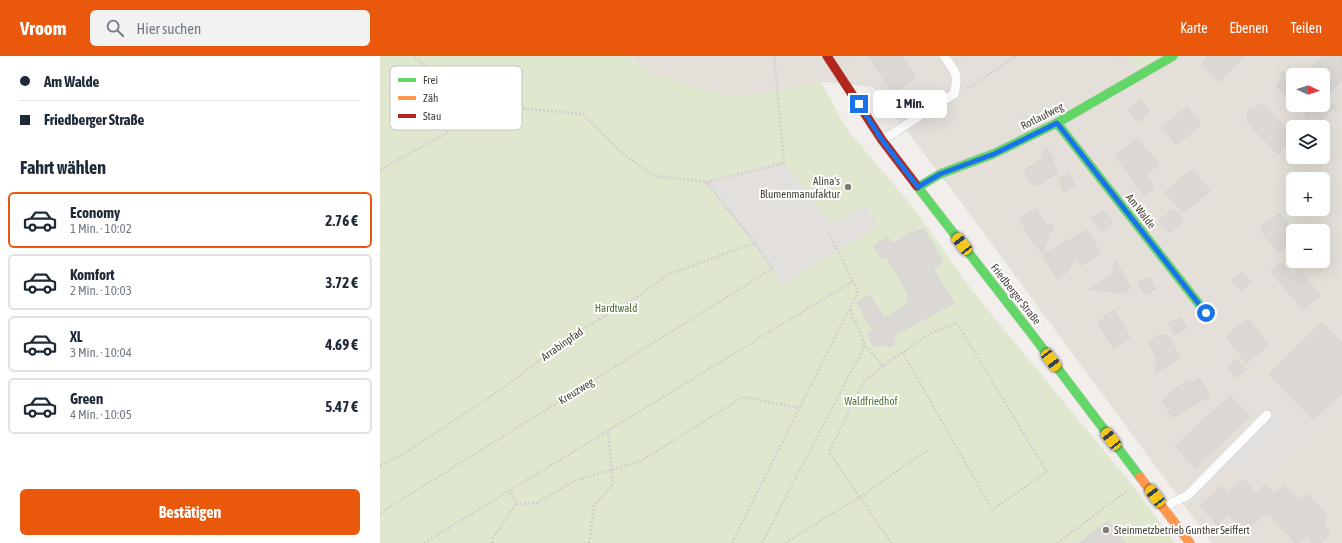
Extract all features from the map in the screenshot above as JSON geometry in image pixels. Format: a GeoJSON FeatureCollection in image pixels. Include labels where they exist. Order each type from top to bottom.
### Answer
{"type":"FeatureCollection","features":[{"type":"Feature","properties":{"kind":"street","name":"Friedberger Straße"},"geometry":{"type":"LineString","coordinates":[[827,56],[882,140],[1190,543]]}},
{"type":"Feature","properties":{"kind":"street","name":"Rotlaufweg"},"geometry":{"type":"LineString","coordinates":[[918,187],[940,174],[994,154],[1057,123],[1172,56]]}},
{"type":"Feature","properties":{"kind":"street","name":"Am Walde"},"geometry":{"type":"LineString","coordinates":[[1057,123],[1206,313]]}},
{"type":"Feature","properties":{"kind":"lane"},"geometry":{"type":"LineString","coordinates":[[882,140],[954,94],[957,80],[956,72],[944,56]]}},
{"type":"Feature","properties":{"kind":"lane"},"geometry":{"type":"LineString","coordinates":[[1164,508],[1188,495],[1267,415]]}},
{"type":"Feature","properties":{"kind":"path"},"geometry":{"type":"LineString","coordinates":[[413,56],[426,66]]}},
{"type":"Feature","properties":{"kind":"path"},"geometry":{"type":"LineString","coordinates":[[522,108],[583,114],[620,152],[655,176],[706,182],[784,163],[774,56]]}},
{"type":"Feature","properties":{"kind":"path"},"geometry":{"type":"LineString","coordinates":[[956,86],[967,89],[1016,56]]}},
{"type":"Feature","properties":{"kind":"path"},"geometry":{"type":"LineString","coordinates":[[380,170],[452,130]]}},
{"type":"Feature","properties":{"kind":"path"},"geometry":{"type":"LineString","coordinates":[[706,182],[754,243]]}},
{"type":"Feature","properties":{"kind":"path"},"geometry":{"type":"LineString","coordinates":[[732,543],[850,309],[858,290],[829,234]]}},
{"type":"Feature","properties":{"kind":"path","name":"Kreuzweg"},"geometry":{"type":"LineString","coordinates":[[380,513],[772,269],[754,243]]}},
{"type":"Feature","properties":{"kind":"path","name":"Arrabinpfad"},"geometry":{"type":"LineString","coordinates":[[380,466],[405,453],[506,386],[575,333],[633,300],[669,274],[754,243]]}},
{"type":"Feature","properties":{"kind":"path"},"geometry":{"type":"LineString","coordinates":[[424,543],[853,281]]}},
{"type":"Feature","properties":{"kind":"path"},"geometry":{"type":"LineString","coordinates":[[850,309],[864,345],[883,366]]}},
{"type":"Feature","properties":{"kind":"path"},"geometry":{"type":"LineString","coordinates":[[891,543],[829,452],[864,381],[883,366],[932,333],[957,323],[1047,472],[992,510],[903,353]]}},
{"type":"Feature","properties":{"kind":"path"},"geometry":{"type":"LineString","coordinates":[[762,543],[864,345]]}},
{"type":"Feature","properties":{"kind":"path"},"geometry":{"type":"LineString","coordinates":[[516,504],[536,503],[574,481],[641,461],[743,397],[800,408]]}},
{"type":"Feature","properties":{"kind":"path"},"geometry":{"type":"LineString","coordinates":[[589,543],[594,506],[613,484],[608,430]]}},
{"type":"Feature","properties":{"kind":"path"},"geometry":{"type":"LineString","coordinates":[[785,543],[860,497],[929,449]]}},
{"type":"Feature","properties":{"kind":"path"},"geometry":{"type":"LineString","coordinates":[[1058,543],[1133,486]]}},
{"type":"Feature","properties":{"kind":"path"},"geometry":{"type":"LineString","coordinates":[[510,490],[516,504]]}},
{"type":"Feature","properties":{"kind":"path"},"geometry":{"type":"LineString","coordinates":[[492,543],[493,538],[516,504]]}},
{"type":"Feature","properties":{"kind":"shaded area"},"geometry":{"type":"Polygon","coordinates":[[[626,56],[1127,56],[1136,69],[1159,56],[1342,56],[1342,543],[1212,543],[958,198],[873,87],[821,82],[734,98],[647,71],[626,56]]]}},
{"type":"Feature","properties":{"kind":"shaded area"},"geometry":{"type":"Polygon","coordinates":[[[784,163],[832,225],[866,204],[878,226],[782,285],[772,269],[706,182],[784,163]]]}},
{"type":"Feature","properties":{"kind":"shaded area"},"geometry":{"type":"Polygon","coordinates":[[[1255,373],[1312,429],[1254,488],[1231,464],[1194,504],[1185,493],[1255,419],[1232,396],[1255,373]]]}},
{"type":"Feature","properties":{"kind":"green space","name":"Hardtwald"},"geometry":{"type":"Polygon","coordinates":[[[380,56],[626,56],[647,71],[734,98],[821,82],[846,128],[913,207],[974,293],[1133,486],[1175,543],[380,543],[380,56]]]}},
{"type":"Feature","properties":{"kind":"green space"},"geometry":{"type":"Polygon","coordinates":[[[1127,56],[1159,56],[1136,69],[1127,56]]]}},
{"type":"Feature","properties":{"kind":"building"},"geometry":{"type":"Polygon","coordinates":[[[868,56],[902,56],[916,77],[893,93],[868,56]]]}},
{"type":"Feature","properties":{"kind":"building"},"geometry":{"type":"Polygon","coordinates":[[[1208,56],[1244,56],[1219,82],[1201,64],[1208,56]]]}},
{"type":"Feature","properties":{"kind":"building"},"geometry":{"type":"Polygon","coordinates":[[[1323,56],[1342,56],[1342,80],[1330,93],[1330,68],[1311,68],[1323,56]]]}},
{"type":"Feature","properties":{"kind":"building"},"geometry":{"type":"Polygon","coordinates":[[[1281,72],[1286,72],[1286,95],[1276,85],[1281,81],[1281,72]]]}},
{"type":"Feature","properties":{"kind":"building"},"geometry":{"type":"Polygon","coordinates":[[[1141,100],[1150,111],[1138,122],[1128,110],[1141,100]]]}},
{"type":"Feature","properties":{"kind":"building"},"geometry":{"type":"Polygon","coordinates":[[[1261,103],[1286,127],[1286,148],[1285,147],[1278,154],[1247,122],[1247,111],[1252,111],[1261,103]]]}},
{"type":"Feature","properties":{"kind":"building"},"geometry":{"type":"Polygon","coordinates":[[[1330,105],[1336,105],[1330,111],[1330,105]]]}},
{"type":"Feature","properties":{"kind":"building"},"geometry":{"type":"Polygon","coordinates":[[[1187,107],[1201,125],[1176,145],[1162,127],[1187,107]]]}},
{"type":"Feature","properties":{"kind":"building"},"geometry":{"type":"Polygon","coordinates":[[[1305,112],[1330,112],[1323,119],[1324,120],[1306,120],[1305,112]]]}},
{"type":"Feature","properties":{"kind":"building"},"geometry":{"type":"Polygon","coordinates":[[[1137,138],[1159,165],[1145,175],[1154,187],[1144,196],[1115,156],[1137,138]]]}},
{"type":"Feature","properties":{"kind":"building"},"geometry":{"type":"Polygon","coordinates":[[[1046,146],[1054,159],[1053,162],[1059,172],[1034,187],[1024,170],[1041,160],[1046,146]]]}},
{"type":"Feature","properties":{"kind":"building"},"geometry":{"type":"Polygon","coordinates":[[[1192,169],[1210,191],[1183,213],[1165,192],[1192,169]]]}},
{"type":"Feature","properties":{"kind":"building"},"geometry":{"type":"Polygon","coordinates":[[[1069,173],[1075,185],[1064,192],[1058,180],[1069,173]]]}},
{"type":"Feature","properties":{"kind":"building"},"geometry":{"type":"Polygon","coordinates":[[[1036,208],[1045,224],[1054,225],[1042,253],[1035,241],[1033,243],[1019,218],[1036,208]]]}},
{"type":"Feature","properties":{"kind":"building"},"geometry":{"type":"Polygon","coordinates":[[[1173,209],[1183,221],[1170,233],[1159,221],[1173,209]]]}},
{"type":"Feature","properties":{"kind":"building"},"geometry":{"type":"Polygon","coordinates":[[[1104,211],[1113,222],[1102,231],[1090,218],[1104,211]]]}},
{"type":"Feature","properties":{"kind":"building"},"geometry":{"type":"Polygon","coordinates":[[[1279,213],[1288,224],[1286,224],[1286,248],[1279,253],[1261,231],[1263,229],[1261,227],[1279,213]]]}},
{"type":"Feature","properties":{"kind":"building"},"geometry":{"type":"Polygon","coordinates":[[[924,229],[943,262],[933,268],[954,303],[895,335],[894,345],[890,347],[881,344],[874,348],[867,334],[873,331],[857,303],[870,295],[884,318],[909,304],[906,299],[910,297],[886,257],[882,259],[874,246],[888,237],[892,244],[910,233],[924,229]]]}},
{"type":"Feature","properties":{"kind":"building"},"geometry":{"type":"Polygon","coordinates":[[[1087,230],[1101,254],[1080,266],[1075,258],[1066,273],[1057,279],[1043,255],[1087,230]]]}},
{"type":"Feature","properties":{"kind":"building"},"geometry":{"type":"Polygon","coordinates":[[[1116,261],[1131,288],[1122,293],[1088,289],[1111,276],[1116,261]]]}},
{"type":"Feature","properties":{"kind":"building"},"geometry":{"type":"Polygon","coordinates":[[[1281,262],[1293,276],[1299,270],[1320,296],[1303,310],[1270,271],[1281,262]]]}},
{"type":"Feature","properties":{"kind":"building"},"geometry":{"type":"Polygon","coordinates":[[[1242,272],[1252,283],[1241,291],[1232,280],[1242,272]]]}},
{"type":"Feature","properties":{"kind":"building"},"geometry":{"type":"Polygon","coordinates":[[[1150,277],[1156,289],[1145,295],[1138,283],[1150,277]]]}},
{"type":"Feature","properties":{"kind":"building"},"geometry":{"type":"Polygon","coordinates":[[[1114,310],[1130,338],[1113,348],[1098,323],[1103,320],[1104,316],[1114,310]]]}},
{"type":"Feature","properties":{"kind":"building"},"geometry":{"type":"Polygon","coordinates":[[[1181,317],[1187,328],[1176,335],[1169,324],[1181,317]]]}},
{"type":"Feature","properties":{"kind":"building"},"geometry":{"type":"Polygon","coordinates":[[[1248,319],[1269,345],[1246,363],[1226,336],[1248,319]]]}},
{"type":"Feature","properties":{"kind":"building"},"geometry":{"type":"Polygon","coordinates":[[[1322,322],[1342,343],[1342,393],[1313,420],[1269,374],[1322,322]]]}},
{"type":"Feature","properties":{"kind":"building"},"geometry":{"type":"Polygon","coordinates":[[[1167,335],[1181,358],[1155,373],[1157,359],[1149,344],[1156,336],[1167,335]]]}},
{"type":"Feature","properties":{"kind":"building"},"geometry":{"type":"Polygon","coordinates":[[[1237,359],[1246,370],[1235,378],[1227,367],[1237,359]]]}},
{"type":"Feature","properties":{"kind":"building"},"geometry":{"type":"Polygon","coordinates":[[[1200,378],[1210,396],[1172,418],[1162,400],[1169,395],[1171,391],[1188,381],[1193,382],[1200,378]]]}},
{"type":"Feature","properties":{"kind":"building"},"geometry":{"type":"Polygon","coordinates":[[[1230,396],[1250,416],[1195,468],[1175,446],[1230,396]]]}},
{"type":"Feature","properties":{"kind":"building"},"geometry":{"type":"Polygon","coordinates":[[[1243,479],[1256,493],[1265,484],[1274,494],[1284,485],[1299,501],[1307,494],[1327,515],[1323,519],[1326,523],[1323,526],[1330,534],[1320,543],[1313,543],[1306,535],[1295,543],[1267,513],[1245,531],[1228,514],[1217,525],[1200,506],[1222,486],[1228,493],[1243,479]]]}},
{"type":"Feature","properties":{"kind":"building","name":"Steinmetzbetrieb Gunther Seiffert"},"geometry":{"type":"Polygon","coordinates":[[[1108,521],[1125,543],[1079,543],[1108,521]]]}},
{"type":"Feature","properties":{"kind":"traffic: fast"},"geometry":{"type":"LineString","coordinates":[[918,187],[940,174],[993,154],[1057,123],[1173,56]]}},
{"type":"Feature","properties":{"kind":"traffic: fast"},"geometry":{"type":"LineString","coordinates":[[1057,123],[1206,313]]}},
{"type":"Feature","properties":{"kind":"traffic: fast"},"geometry":{"type":"LineString","coordinates":[[917,186],[1140,477]]}},
{"type":"Feature","properties":{"kind":"traffic: slow"},"geometry":{"type":"LineString","coordinates":[[1140,477],[1190,543]]}},
{"type":"Feature","properties":{"kind":"traffic: jam"},"geometry":{"type":"LineString","coordinates":[[827,56],[882,140],[917,186]]}},
{"type":"Feature","properties":{"kind":"place","name":"Alina's Blumenmanufaktur"},"geometry":{"type":"Point","coordinates":[848,187]}},
{"type":"Feature","properties":{"kind":"place","name":"Steinmetzbetrieb Gunther Seiffert"},"geometry":{"type":"Point","coordinates":[1106,530]}},
{"type":"Feature","properties":{"kind":"route"},"geometry":{"type":"LineString","coordinates":[[859,104],[882,140],[918,187],[940,174],[994,154],[1057,123],[1206,313]]}},
{"type":"Feature","properties":{"kind":"park label","name":"Waldfriedhof"},"geometry":{"type":"Point","coordinates":[871,401]}}]}
